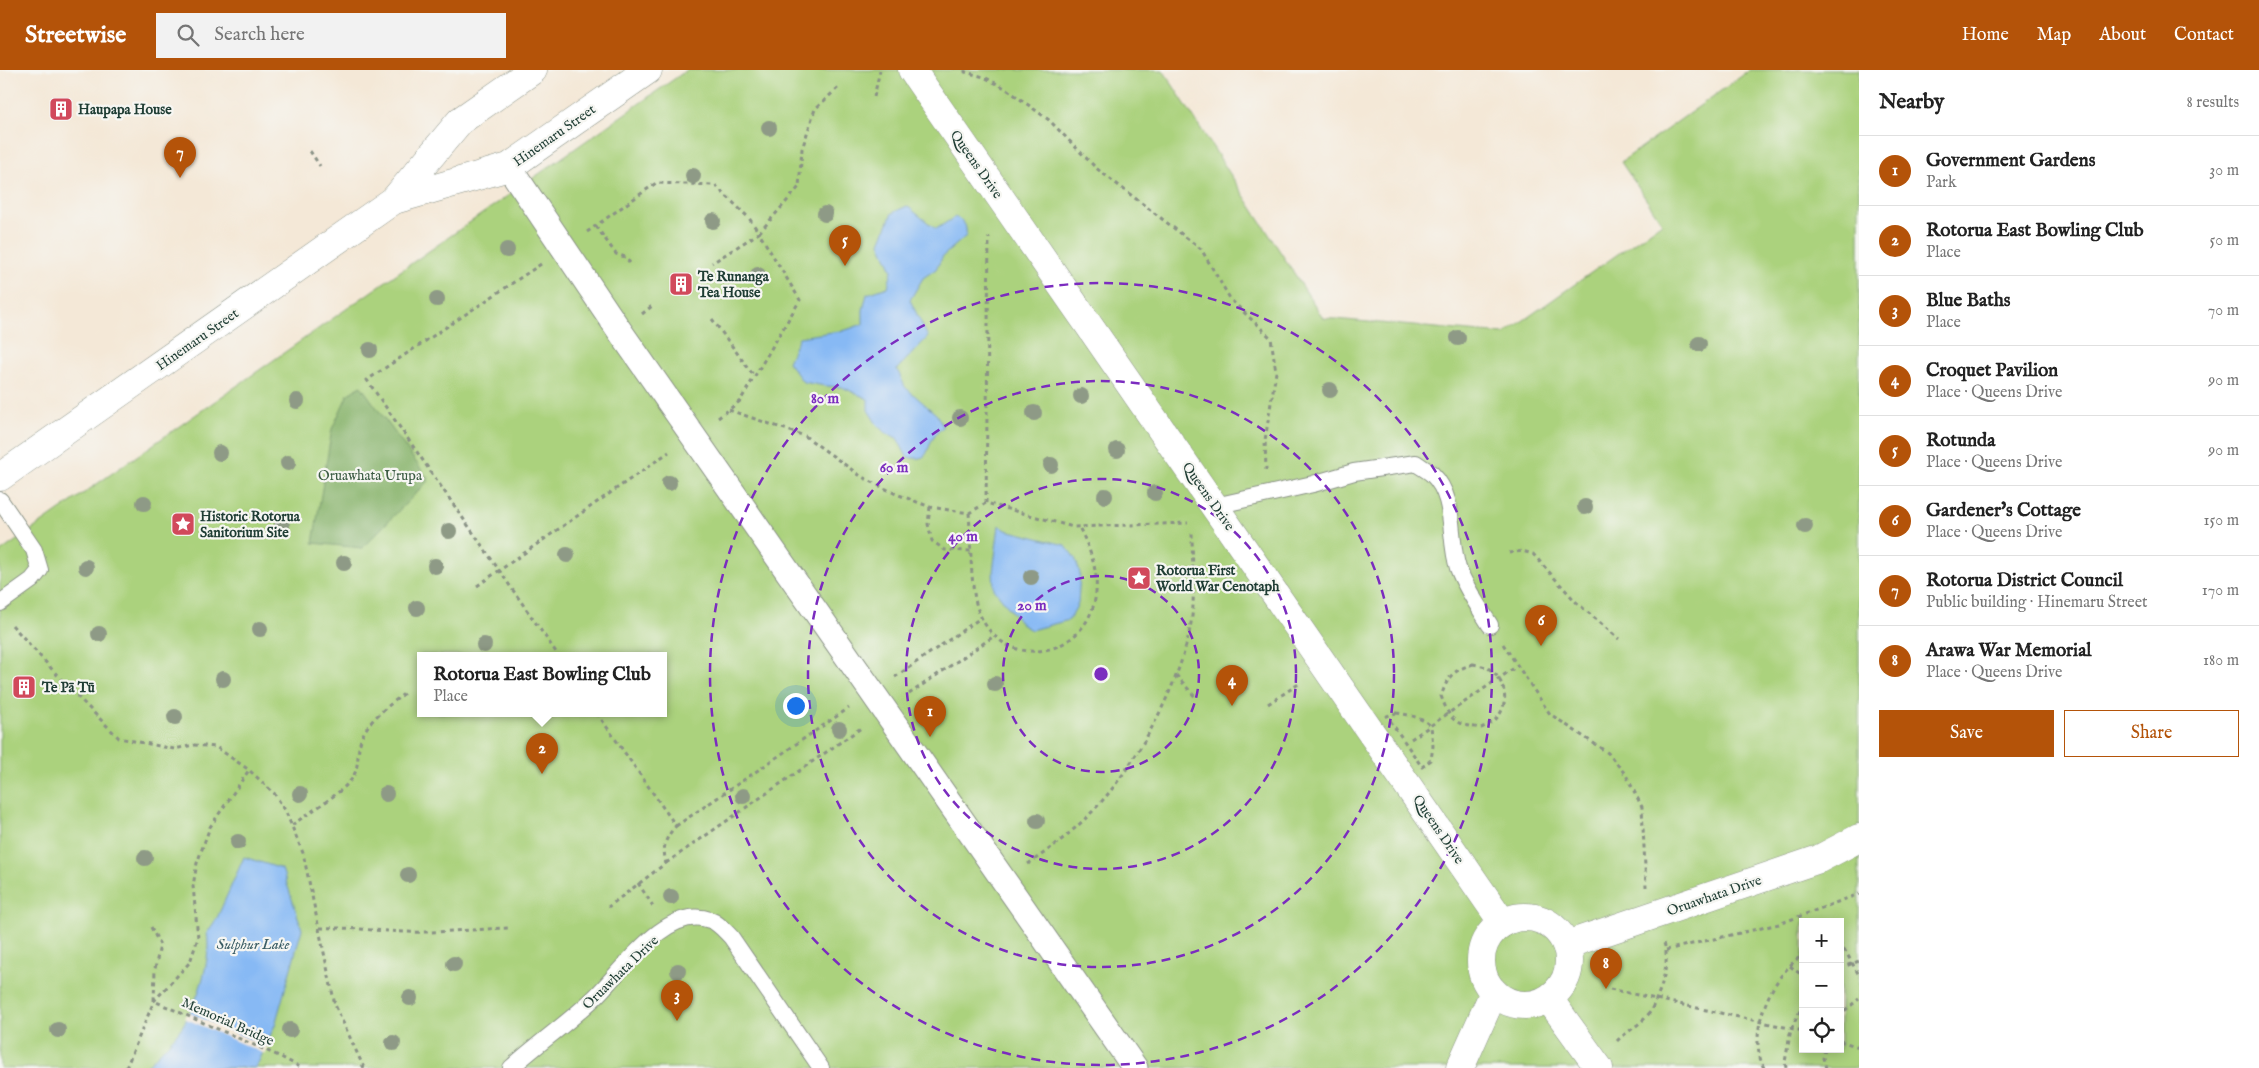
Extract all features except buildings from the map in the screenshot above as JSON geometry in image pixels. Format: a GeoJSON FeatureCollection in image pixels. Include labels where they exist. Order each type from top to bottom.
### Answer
{"type":"FeatureCollection","features":[{"type":"Feature","properties":{"kind":"street","name":"Hinemaru Street"},"geometry":{"type":"LineString","coordinates":[[0,477],[394,200],[460,120],[533,70]]}},
{"type":"Feature","properties":{"kind":"street","name":"Hinemaru Street"},"geometry":{"type":"LineString","coordinates":[[394,200],[509,167],[648,70]]}},
{"type":"Feature","properties":{"kind":"street","name":"Queens Drive"},"geometry":{"type":"LineString","coordinates":[[912,70],[1504,923]]}},
{"type":"Feature","properties":{"kind":"street"},"geometry":{"type":"LineString","coordinates":[[509,167],[1135,1068]]}},
{"type":"Feature","properties":{"kind":"street","name":"Oruawhata Drive"},"geometry":{"type":"LineString","coordinates":[[1566,946],[1819,859],[1859,838]]}},
{"type":"Feature","properties":{"kind":"street"},"geometry":{"type":"LineString","coordinates":[[1528,917],[1540,920],[1560,934],[1566,946],[1569,963],[1565,981],[1550,999],[1536,1005],[1520,1005],[1506,1001],[1494,992],[1486,982],[1482,968],[1485,942],[1493,931],[1504,923],[1515,918],[1528,917]]}},
{"type":"Feature","properties":{"kind":"street"},"geometry":{"type":"LineString","coordinates":[[1460,1068],[1494,992]]}},
{"type":"Feature","properties":{"kind":"street"},"geometry":{"type":"LineString","coordinates":[[1550,999],[1599,1068]]}},
{"type":"Feature","properties":{"kind":"lane"},"geometry":{"type":"LineString","coordinates":[[1215,506],[1313,484],[1354,472],[1416,463],[1432,474],[1442,488],[1449,507],[1458,567],[1468,590],[1490,625]]}},
{"type":"Feature","properties":{"kind":"lane"},"geometry":{"type":"LineString","coordinates":[[0,500],[34,550],[40,570],[3,611]]}},
{"type":"Feature","properties":{"kind":"lane","name":"Oruawhata Drive"},"geometry":{"type":"LineString","coordinates":[[511,1068],[595,998],[653,938],[679,921],[699,918],[711,920],[731,937],[821,1068]]}},
{"type":"Feature","properties":{"kind":"path"},"geometry":{"type":"LineString","coordinates":[[874,97],[880,70]]}},
{"type":"Feature","properties":{"kind":"path"},"geometry":{"type":"LineString","coordinates":[[965,70],[965,72],[984,77],[1005,88],[1049,120],[1096,168],[1201,250],[1231,300],[1271,338],[1276,372],[1265,440],[1266,473]]}},
{"type":"Feature","properties":{"kind":"path"},"geometry":{"type":"LineString","coordinates":[[712,263],[759,233],[799,187],[802,149],[816,109],[840,86]]}},
{"type":"Feature","properties":{"kind":"path"},"geometry":{"type":"LineString","coordinates":[[310,151],[320,166]]}},
{"type":"Feature","properties":{"kind":"path"},"geometry":{"type":"LineString","coordinates":[[477,586],[499,570],[730,410],[740,401],[800,300],[749,218],[715,185],[656,183],[564,248],[367,380],[499,570],[556,652]]}},
{"type":"Feature","properties":{"kind":"path"},"geometry":{"type":"LineString","coordinates":[[596,226],[616,254],[625,257],[630,263]]}},
{"type":"Feature","properties":{"kind":"path"},"geometry":{"type":"LineString","coordinates":[[986,503],[989,232]]}},
{"type":"Feature","properties":{"kind":"path"},"geometry":{"type":"LineString","coordinates":[[712,319],[754,376]]}},
{"type":"Feature","properties":{"kind":"path"},"geometry":{"type":"LineString","coordinates":[[730,410],[805,436],[862,477],[894,493],[930,507],[969,513],[986,503],[1065,526],[1080,527],[1192,523],[1193,607],[1184,652],[1176,675],[1154,722],[1108,794],[1090,814],[1047,851],[1005,880]]}},
{"type":"Feature","properties":{"kind":"path"},"geometry":{"type":"LineString","coordinates":[[930,507],[928,524],[932,541],[945,550],[972,551]]}},
{"type":"Feature","properties":{"kind":"path"},"geometry":{"type":"LineString","coordinates":[[969,513],[974,593],[977,608],[994,636],[1000,642],[1009,646],[1034,651],[1057,647],[1080,632],[1093,605],[1096,580],[1090,550],[1080,527]]}},
{"type":"Feature","properties":{"kind":"path"},"geometry":{"type":"LineString","coordinates":[[1509,553],[1522,550],[1533,554],[1576,602],[1619,639]]}},
{"type":"Feature","properties":{"kind":"path"},"geometry":{"type":"LineString","coordinates":[[3,611],[68,687],[119,738],[174,749],[194,745],[216,747],[267,785],[279,800],[292,825],[303,853],[335,1005],[364,1068]]}},
{"type":"Feature","properties":{"kind":"path"},"geometry":{"type":"LineString","coordinates":[[608,907],[879,701],[982,617]]}},
{"type":"Feature","properties":{"kind":"path"},"geometry":{"type":"LineString","coordinates":[[1490,625],[1550,714],[1608,753],[1626,776],[1642,807],[1646,893],[1666,950],[1662,984],[1649,1013],[1614,1043]]}},
{"type":"Feature","properties":{"kind":"path"},"geometry":{"type":"LineString","coordinates":[[666,862],[663,850],[665,842],[676,826],[879,701],[994,636]]}},
{"type":"Feature","properties":{"kind":"path"},"geometry":{"type":"LineString","coordinates":[[1473,664],[1487,667],[1499,679],[1505,690],[1504,705],[1495,719],[1481,728],[1460,725],[1448,714],[1441,696],[1448,677],[1455,670],[1473,664]]}},
{"type":"Feature","properties":{"kind":"path"},"geometry":{"type":"LineString","coordinates":[[1405,744],[1518,666]]}},
{"type":"Feature","properties":{"kind":"path"},"geometry":{"type":"LineString","coordinates":[[1176,675],[1196,698]]}},
{"type":"Feature","properties":{"kind":"path"},"geometry":{"type":"LineString","coordinates":[[1268,704],[1302,682]]}},
{"type":"Feature","properties":{"kind":"path"},"geometry":{"type":"LineString","coordinates":[[292,825],[345,786],[352,778],[356,770],[359,745],[366,728],[406,692]]}},
{"type":"Feature","properties":{"kind":"path"},"geometry":{"type":"LineString","coordinates":[[601,717],[676,826]]}},
{"type":"Feature","properties":{"kind":"path"},"geometry":{"type":"LineString","coordinates":[[126,1068],[154,1001],[190,962],[198,938],[194,886],[197,863],[210,827],[249,770]]}},
{"type":"Feature","properties":{"kind":"path"},"geometry":{"type":"LineString","coordinates":[[638,884],[658,912]]}},
{"type":"Feature","properties":{"kind":"path"},"geometry":{"type":"LineString","coordinates":[[1666,950],[1779,924],[1859,894]]}},
{"type":"Feature","properties":{"kind":"path"},"geometry":{"type":"LineString","coordinates":[[151,927],[160,945],[154,974],[154,1001]]}},
{"type":"Feature","properties":{"kind":"path"},"geometry":{"type":"LineString","coordinates":[[320,928],[364,928],[403,932],[510,928]]}},
{"type":"Feature","properties":{"kind":"path"},"geometry":{"type":"LineString","coordinates":[[1844,949],[1859,975]]}},
{"type":"Feature","properties":{"kind":"path"},"geometry":{"type":"LineString","coordinates":[[1764,1068],[1758,1042],[1759,1022],[1775,986],[1790,966],[1799,958]]}},
{"type":"Feature","properties":{"kind":"path"},"geometry":{"type":"LineString","coordinates":[[1844,966],[1859,961]]}},
{"type":"Feature","properties":{"kind":"path"},"geometry":{"type":"LineString","coordinates":[[1790,966],[1799,973]]}},
{"type":"Feature","properties":{"kind":"path"},"geometry":{"type":"LineString","coordinates":[[1610,989],[1799,1030]]}},
{"type":"Feature","properties":{"kind":"path"},"geometry":{"type":"LineString","coordinates":[[1844,1011],[1859,999]]}},
{"type":"Feature","properties":{"kind":"path","name":"Memorial Bridge"},"geometry":{"type":"LineString","coordinates":[[154,1001],[302,1068]]}},
{"type":"Feature","properties":{"kind":"path"},"geometry":{"type":"LineString","coordinates":[[1786,1068],[1785,1062],[1791,1029],[1802,1008]]}},
{"type":"Feature","properties":{"kind":"path"},"geometry":{"type":"LineString","coordinates":[[1844,1042],[1859,1047]]}},
{"type":"Feature","properties":{"kind":"path"},"geometry":{"type":"LineString","coordinates":[[1824,1053],[1823,1058],[1826,1068]]}},
{"type":"Feature","properties":{"kind":"green space"},"geometry":{"type":"Polygon","coordinates":[[[687,70],[1163,70],[1323,318],[1504,334],[1662,223],[1621,162],[1750,70],[1859,70],[1859,1068],[0,1068],[0,552],[687,70]]]}},
{"type":"Feature","properties":{"kind":"green space","name":"Oruawhata Urupa"},"geometry":{"type":"Polygon","coordinates":[[[361,386],[429,480],[362,548],[313,543],[332,429],[348,394],[361,386]]]}},
{"type":"Feature","properties":{"kind":"water"},"geometry":{"type":"Polygon","coordinates":[[[907,206],[936,229],[955,217],[965,224],[966,229],[966,236],[943,256],[936,269],[923,278],[910,300],[928,337],[897,369],[905,387],[937,415],[943,427],[934,436],[924,457],[920,458],[907,457],[897,438],[884,432],[876,423],[868,410],[868,399],[842,387],[803,382],[788,362],[799,337],[846,330],[863,324],[863,310],[867,294],[888,287],[892,270],[880,243],[892,213],[907,206]]]}},
{"type":"Feature","properties":{"kind":"water"},"geometry":{"type":"Polygon","coordinates":[[[999,525],[1006,530],[1065,545],[1075,558],[1080,573],[1078,604],[1069,620],[1031,630],[1021,624],[994,589],[993,572],[999,525]]]}},
{"type":"Feature","properties":{"kind":"water","name":"Sulphur Lake"},"geometry":{"type":"Polygon","coordinates":[[[244,857],[282,869],[302,929],[275,1025],[256,1068],[145,1068],[169,1043],[188,1017],[198,994],[205,969],[208,944],[207,933],[217,918],[244,857]]]}},
{"type":"Feature","properties":{"kind":"pier"},"geometry":{"type":"Polygon","coordinates":[[[187,1012],[268,1047],[265,1054],[184,1018],[187,1012]]]}},
{"type":"Feature","properties":{"kind":"place","name":"Haupapa House"},"geometry":{"type":"Point","coordinates":[61,109]}},
{"type":"Feature","properties":{"kind":"place","name":"Rotorua District Council"},"geometry":{"type":"Point","coordinates":[180,178]}},
{"type":"Feature","properties":{"kind":"place","name":"Rotunda"},"geometry":{"type":"Point","coordinates":[845,266]}},
{"type":"Feature","properties":{"kind":"place","name":"Te Runanga Tea House"},"geometry":{"type":"Point","coordinates":[681,284]}},
{"type":"Feature","properties":{"kind":"place","name":"Historic Rotorua Sanitorium Site"},"geometry":{"type":"Point","coordinates":[183,524]}},
{"type":"Feature","properties":{"kind":"place","name":"Rotorua First World War Cenotaph"},"geometry":{"type":"Point","coordinates":[1139,578]}},
{"type":"Feature","properties":{"kind":"place","name":"Gardener's Cottage"},"geometry":{"type":"Point","coordinates":[1541,646]}},
{"type":"Feature","properties":{"kind":"place","name":"Te Pā Tū"},"geometry":{"type":"Point","coordinates":[24,687]}},
{"type":"Feature","properties":{"kind":"place","name":"Croquet Pavilion"},"geometry":{"type":"Point","coordinates":[1232,706]}},
{"type":"Feature","properties":{"kind":"place","name":"Government Gardens"},"geometry":{"type":"Point","coordinates":[930,737]}},
{"type":"Feature","properties":{"kind":"place","name":"Rotorua East Bowling Club"},"geometry":{"type":"Point","coordinates":[542,774]}},
{"type":"Feature","properties":{"kind":"place","name":"Arawa War Memorial"},"geometry":{"type":"Point","coordinates":[1606,989]}},
{"type":"Feature","properties":{"kind":"place","name":"Blue Baths"},"geometry":{"type":"Point","coordinates":[677,1021]}}]}
